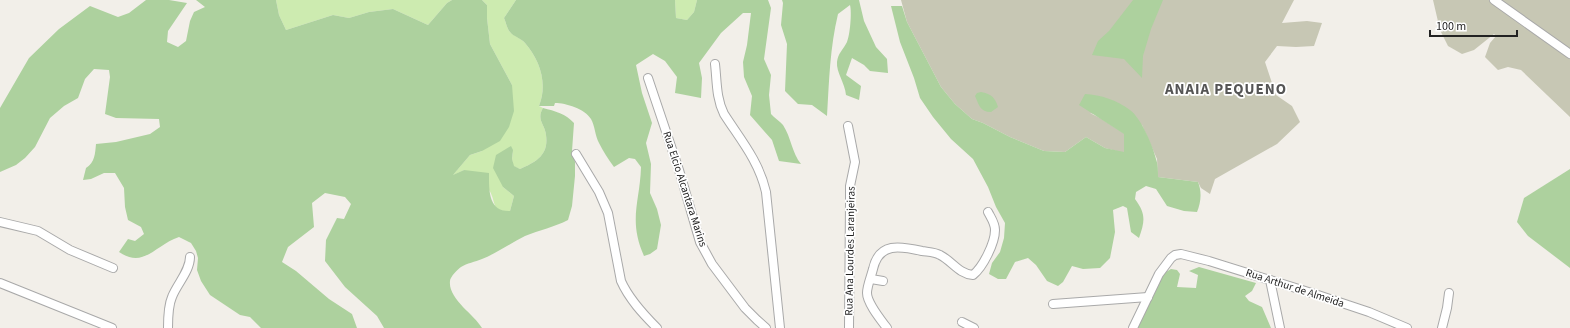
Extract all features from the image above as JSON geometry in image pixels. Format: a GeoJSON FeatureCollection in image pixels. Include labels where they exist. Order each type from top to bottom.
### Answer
{"type":"FeatureCollection","features":[{"type":"Feature","properties":{"kind":"street"},"geometry":{"type":"LineString","coordinates":[[1494,0],[1570,54]]}},
{"type":"Feature","properties":{"kind":"street"},"geometry":{"type":"LineString","coordinates":[[715,64],[719,104],[757,164],[763,178],[766,192],[780,328]]}},
{"type":"Feature","properties":{"kind":"street","name":"Rua Elcio Alcantara Marins"},"geometry":{"type":"LineString","coordinates":[[648,78],[679,170],[700,242],[712,264],[745,308],[766,328]]}},
{"type":"Feature","properties":{"kind":"street","name":"Rua Ana Lourdes Laranjeiras"},"geometry":{"type":"LineString","coordinates":[[848,126],[855,162],[850,192],[849,328]]}},
{"type":"Feature","properties":{"kind":"street"},"geometry":{"type":"LineString","coordinates":[[576,154],[588,172],[608,213],[621,281],[625,291],[638,308],[657,328]]}},
{"type":"Feature","properties":{"kind":"street"},"geometry":{"type":"LineString","coordinates":[[887,328],[868,299],[867,293],[876,258],[882,251],[888,248],[901,247],[939,254],[952,262],[962,272],[973,275],[979,270],[984,262],[994,236],[994,223],[988,212]]}},
{"type":"Feature","properties":{"kind":"street"},"geometry":{"type":"LineString","coordinates":[[0,222],[38,232],[70,250],[113,268]]}},
{"type":"Feature","properties":{"kind":"street","name":"Rua Arthur de Almeida"},"geometry":{"type":"LineString","coordinates":[[1148,297],[1165,265],[1175,255],[1181,254],[1209,261],[1369,312],[1407,328]]}},
{"type":"Feature","properties":{"kind":"street"},"geometry":{"type":"LineString","coordinates":[[168,328],[171,299],[181,278],[188,268],[190,257]]}},
{"type":"Feature","properties":{"kind":"street"},"geometry":{"type":"LineString","coordinates":[[871,279],[883,281]]}},
{"type":"Feature","properties":{"kind":"street"},"geometry":{"type":"LineString","coordinates":[[1270,280],[1280,328]]}},
{"type":"Feature","properties":{"kind":"street"},"geometry":{"type":"LineString","coordinates":[[0,283],[112,328]]}},
{"type":"Feature","properties":{"kind":"street"},"geometry":{"type":"LineString","coordinates":[[1442,328],[1449,293]]}},
{"type":"Feature","properties":{"kind":"street"},"geometry":{"type":"LineString","coordinates":[[1053,304],[1148,297]]}},
{"type":"Feature","properties":{"kind":"street"},"geometry":{"type":"LineString","coordinates":[[1132,328],[1148,297]]}},
{"type":"Feature","properties":{"kind":"street"},"geometry":{"type":"LineString","coordinates":[[962,322],[974,328]]}},
{"type":"Feature","properties":{"kind":"shaded area"},"geometry":{"type":"Polygon","coordinates":[[[901,0],[1294,0],[1282,23],[1307,21],[1322,23],[1314,46],[1277,46],[1265,62],[1276,95],[1292,106],[1300,122],[1277,144],[1215,179],[1210,194],[1201,188],[1198,182],[1158,177],[1157,159],[1142,125],[1090,113],[1125,134],[1124,153],[1105,148],[1086,137],[1065,152],[1044,151],[972,119],[955,104],[941,87],[907,22],[901,0]]]}},
{"type":"Feature","properties":{"kind":"shaded area"},"geometry":{"type":"Polygon","coordinates":[[[1433,0],[1570,0],[1570,117],[1521,70],[1508,67],[1498,70],[1485,57],[1490,43],[1496,36],[1494,34],[1474,50],[1462,54],[1448,46],[1440,30],[1433,0]]]}},
{"type":"Feature","properties":{"kind":"green space"},"geometry":{"type":"Polygon","coordinates":[[[146,0],[169,0],[187,3],[168,31],[167,42],[178,47],[186,41],[190,21],[194,12],[205,7],[196,0],[276,0],[279,15],[286,30],[333,15],[349,18],[369,12],[393,9],[428,25],[447,3],[452,0],[482,0],[487,5],[490,44],[512,85],[514,111],[509,127],[500,141],[482,151],[470,155],[453,175],[464,170],[489,173],[491,199],[497,208],[510,211],[514,196],[503,187],[493,168],[496,155],[511,146],[513,150],[512,159],[514,166],[520,169],[531,164],[540,157],[545,148],[546,135],[540,116],[543,108],[560,113],[574,123],[572,151],[575,162],[575,176],[572,206],[568,220],[525,236],[488,257],[463,266],[453,275],[450,279],[450,288],[453,294],[482,328],[384,328],[377,316],[345,287],[325,261],[326,240],[337,218],[344,219],[351,204],[345,197],[325,193],[312,203],[314,227],[288,247],[282,262],[296,271],[329,299],[352,314],[357,328],[261,328],[250,317],[240,315],[210,295],[201,281],[197,270],[198,258],[191,243],[179,237],[143,257],[136,258],[128,257],[119,252],[128,239],[135,241],[144,234],[141,227],[128,220],[125,207],[124,188],[115,173],[104,173],[91,179],[83,180],[86,168],[93,160],[96,144],[116,142],[150,134],[160,127],[159,119],[116,118],[105,114],[110,77],[109,70],[94,69],[85,79],[78,98],[64,106],[50,118],[35,147],[25,158],[16,165],[0,172],[0,108],[29,58],[59,29],[90,6],[118,17],[129,13],[146,0]]]}},
{"type":"Feature","properties":{"kind":"green space"},"geometry":{"type":"Polygon","coordinates":[[[276,0],[452,0],[447,3],[428,25],[393,9],[369,12],[349,18],[333,15],[286,30],[279,15],[276,0]]]}},
{"type":"Feature","properties":{"kind":"green space"},"geometry":{"type":"Polygon","coordinates":[[[482,0],[516,0],[504,18],[507,27],[512,34],[523,41],[530,50],[535,57],[541,73],[543,89],[539,106],[543,108],[540,116],[546,135],[545,148],[540,157],[531,164],[520,169],[513,166],[513,150],[503,187],[514,196],[510,211],[499,210],[495,205],[487,187],[464,170],[452,176],[470,155],[482,151],[512,85],[490,44],[487,5],[482,0]]]}},
{"type":"Feature","properties":{"kind":"green space"},"geometry":{"type":"Polygon","coordinates":[[[516,0],[675,0],[676,18],[687,20],[694,12],[697,0],[768,0],[771,8],[764,59],[771,75],[769,95],[771,114],[783,125],[801,164],[779,161],[772,140],[750,115],[752,96],[744,77],[743,62],[747,45],[751,13],[743,13],[721,33],[699,63],[702,78],[701,98],[675,93],[677,77],[665,61],[653,54],[636,65],[642,93],[652,123],[646,143],[651,164],[650,193],[657,209],[661,225],[657,249],[644,256],[639,243],[636,221],[641,167],[635,159],[629,158],[614,167],[598,140],[591,119],[584,112],[570,105],[559,103],[555,103],[554,106],[539,106],[543,89],[541,73],[535,57],[522,40],[509,31],[504,18],[516,0]]]}},
{"type":"Feature","properties":{"kind":"green space"},"geometry":{"type":"Polygon","coordinates":[[[675,0],[697,0],[694,12],[687,20],[676,18],[675,0]]]}},
{"type":"Feature","properties":{"kind":"green space"},"geometry":{"type":"Polygon","coordinates":[[[782,0],[859,0],[864,21],[876,47],[887,59],[888,73],[870,71],[864,65],[852,58],[846,75],[861,86],[859,100],[846,95],[837,62],[848,39],[851,18],[850,5],[838,14],[835,26],[830,64],[827,116],[812,105],[798,104],[785,91],[787,44],[781,25],[782,0]]]}},
{"type":"Feature","properties":{"kind":"green space"},"geometry":{"type":"Polygon","coordinates":[[[1133,0],[1163,0],[1151,29],[1143,56],[1142,78],[1124,59],[1092,55],[1098,41],[1109,31],[1133,0]]]}},
{"type":"Feature","properties":{"kind":"green space"},"geometry":{"type":"Polygon","coordinates":[[[891,6],[902,6],[907,22],[941,87],[955,104],[972,119],[1044,151],[1065,152],[1086,137],[1105,148],[1124,152],[1124,134],[1079,105],[1085,94],[1103,97],[1114,101],[1125,106],[1138,119],[1154,153],[1158,165],[1158,177],[1198,182],[1200,197],[1197,212],[1184,211],[1167,206],[1156,189],[1146,186],[1136,192],[1135,199],[1143,213],[1143,222],[1139,238],[1131,232],[1127,208],[1123,206],[1113,210],[1115,232],[1110,258],[1100,268],[1083,269],[1072,266],[1063,282],[1058,286],[1047,281],[1036,265],[1028,258],[1015,262],[1006,279],[998,279],[989,274],[992,263],[1000,252],[1004,238],[1005,223],[973,159],[951,139],[920,98],[900,42],[891,6]]]}},
{"type":"Feature","properties":{"kind":"green space"},"geometry":{"type":"Polygon","coordinates":[[[981,92],[992,96],[998,107],[991,112],[984,111],[979,105],[975,96],[977,93],[981,92]]]}},
{"type":"Feature","properties":{"kind":"green space"},"geometry":{"type":"Polygon","coordinates":[[[1570,169],[1570,268],[1528,236],[1517,222],[1524,198],[1570,169]]]}},
{"type":"Feature","properties":{"kind":"green space"},"geometry":{"type":"Polygon","coordinates":[[[1199,267],[1256,283],[1252,291],[1245,296],[1249,301],[1262,307],[1271,328],[1133,328],[1159,276],[1171,269],[1177,270],[1180,274],[1177,287],[1196,288],[1198,275],[1189,271],[1199,267]]]}},
{"type":"Feature","properties":{"kind":"district","name":"ANAIA PEQUENO"},"geometry":{"type":"Point","coordinates":[1226,89]}}]}
